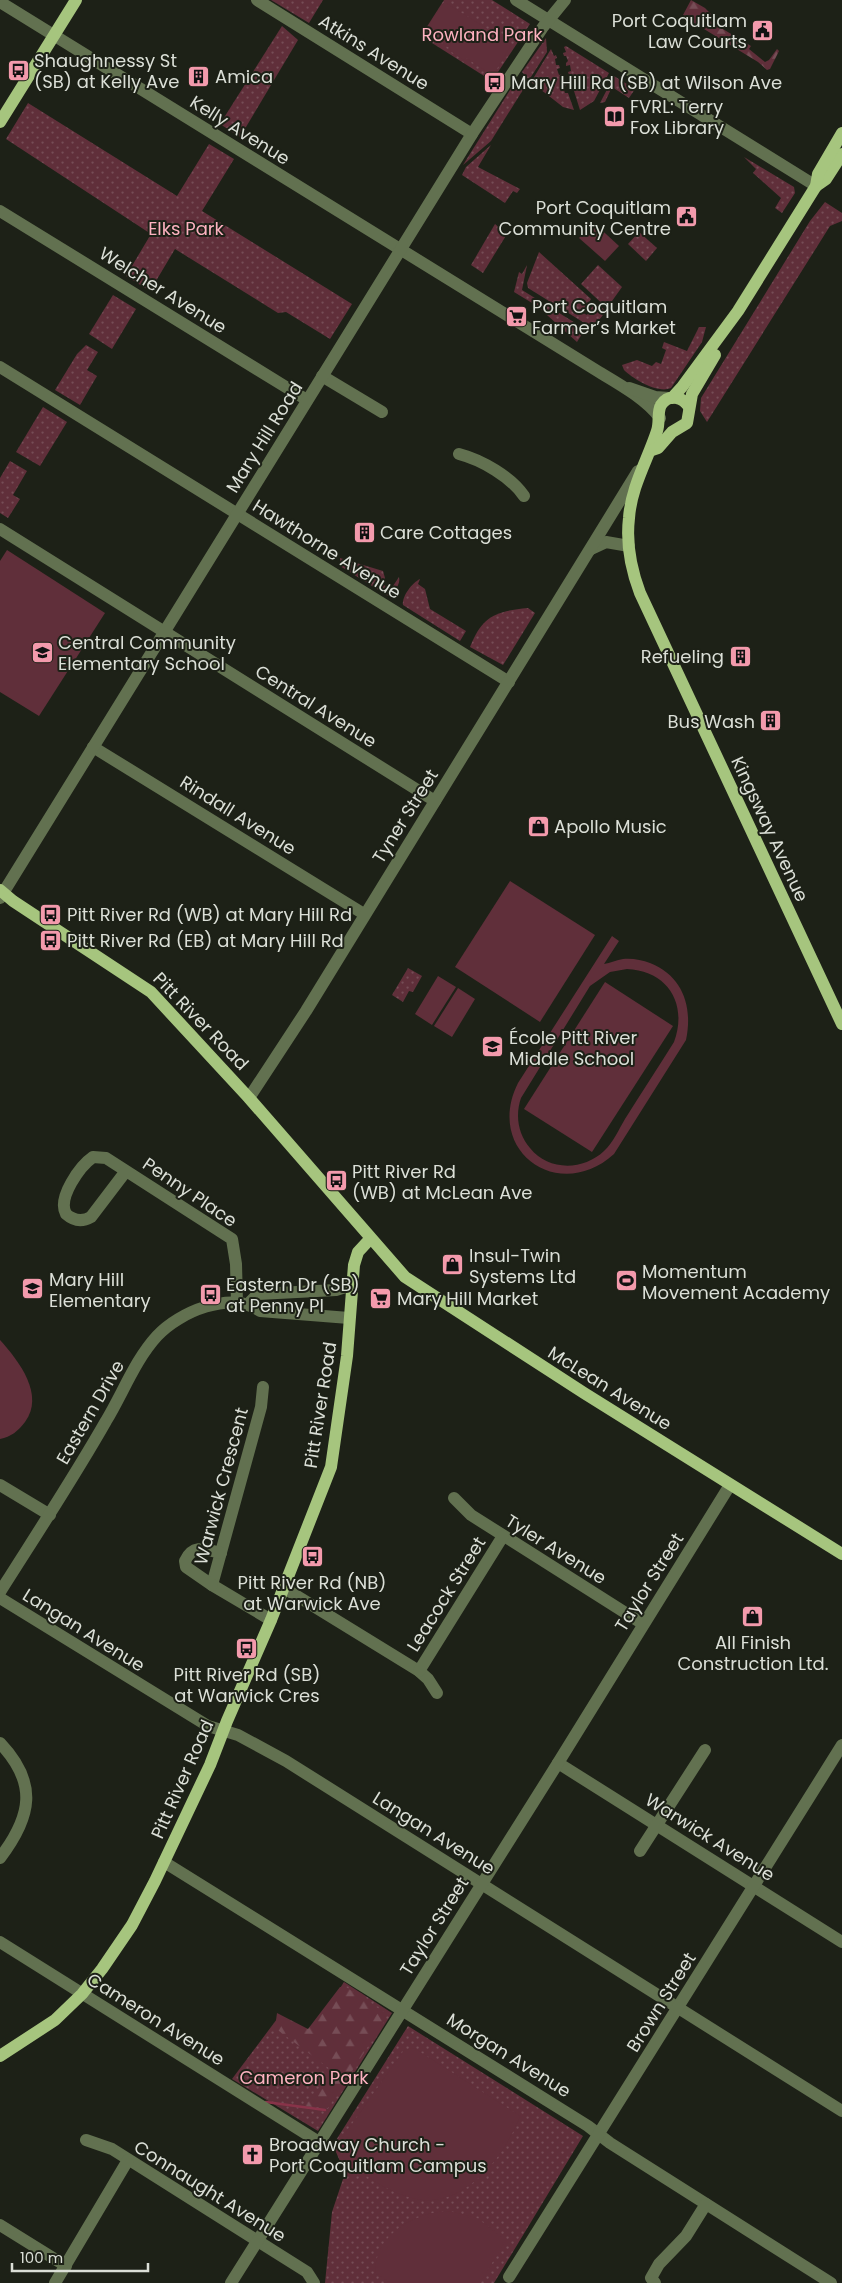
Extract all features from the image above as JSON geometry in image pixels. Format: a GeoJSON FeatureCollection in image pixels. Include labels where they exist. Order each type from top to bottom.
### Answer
{"type":"FeatureCollection","features":[{"type":"Feature","properties":{"kind":"main road"},"geometry":{"type":"LineString","coordinates":[[0,122],[76,0]]}},
{"type":"Feature","properties":{"kind":"main road","name":"Kingsway Avenue"},"geometry":{"type":"LineString","coordinates":[[842,133],[818,174],[816,186],[738,311],[682,387],[660,408],[660,418],[651,444],[652,450],[637,481],[631,500],[628,524],[629,546],[634,576],[640,593],[842,1024]]}},
{"type":"Feature","properties":{"kind":"main road","name":"Kingsway Avenue"},"geometry":{"type":"LineString","coordinates":[[816,186],[826,179],[842,154]]}},
{"type":"Feature","properties":{"kind":"main road","name":"Kingsway Avenue"},"geometry":{"type":"LineString","coordinates":[[652,450],[658,448],[669,434],[687,423],[693,392],[728,335],[738,311]]}},
{"type":"Feature","properties":{"kind":"main road"},"geometry":{"type":"LineString","coordinates":[[670,398],[682,400],[689,407]]}},
{"type":"Feature","properties":{"kind":"main road"},"geometry":{"type":"LineString","coordinates":[[660,418],[666,427],[678,429]]}},
{"type":"Feature","properties":{"kind":"main road","name":"Pitt River Road"},"geometry":{"type":"LineString","coordinates":[[0,2056],[55,2020],[82,1994],[132,1924],[203,1780],[271,1620],[331,1467],[347,1356],[356,1256],[370,1239],[249,1098],[151,992],[1,894]]}},
{"type":"Feature","properties":{"kind":"main road","name":"McLean Avenue"},"geometry":{"type":"LineString","coordinates":[[370,1239],[396,1269],[422,1290],[842,1554]]}},
{"type":"Feature","properties":{"kind":"street","name":"Atkins Avenue"},"geometry":{"type":"LineString","coordinates":[[257,0],[472,134]]}},
{"type":"Feature","properties":{"kind":"street"},"geometry":{"type":"LineString","coordinates":[[516,0],[816,186]]}},
{"type":"Feature","properties":{"kind":"street","name":"Mary Hill Road"},"geometry":{"type":"LineString","coordinates":[[1,894],[472,134],[548,20],[565,0]]}},
{"type":"Feature","properties":{"kind":"street","name":"Kelly Avenue"},"geometry":{"type":"LineString","coordinates":[[0,2],[622,386]]}},
{"type":"Feature","properties":{"kind":"street","name":"Welcher Avenue"},"geometry":{"type":"LineString","coordinates":[[0,211],[307,400]]}},
{"type":"Feature","properties":{"kind":"street","name":"Hawthorne Avenue"},"geometry":{"type":"LineString","coordinates":[[0,367],[508,682]]}},
{"type":"Feature","properties":{"kind":"street"},"geometry":{"type":"LineString","coordinates":[[322,376],[382,412]]}},
{"type":"Feature","properties":{"kind":"street"},"geometry":{"type":"LineString","coordinates":[[622,386],[655,397],[670,398]]}},
{"type":"Feature","properties":{"kind":"street"},"geometry":{"type":"LineString","coordinates":[[622,386],[660,418]]}},
{"type":"Feature","properties":{"kind":"street","name":"Tyner Street"},"geometry":{"type":"LineString","coordinates":[[249,1098],[306,1011],[364,914],[652,450]]}},
{"type":"Feature","properties":{"kind":"street"},"geometry":{"type":"LineString","coordinates":[[459,454],[472,458],[501,475],[517,487],[524,496]]}},
{"type":"Feature","properties":{"kind":"street","name":"Central Avenue"},"geometry":{"type":"LineString","coordinates":[[0,529],[435,801]]}},
{"type":"Feature","properties":{"kind":"street"},"geometry":{"type":"LineString","coordinates":[[590,550],[606,542],[629,546]]}},
{"type":"Feature","properties":{"kind":"street","name":"Rindall Avenue"},"geometry":{"type":"LineString","coordinates":[[93,747],[364,914]]}},
{"type":"Feature","properties":{"kind":"street","name":"Penny Place"},"geometry":{"type":"LineString","coordinates":[[126,1171],[91,1217],[86,1220],[76,1220],[66,1214],[64,1205],[66,1195],[89,1160],[97,1156],[106,1158],[232,1239],[243,1303]]}},
{"type":"Feature","properties":{"kind":"street","name":"Eastern Drive"},"geometry":{"type":"LineString","coordinates":[[0,1592],[50,1515],[108,1419],[133,1370],[157,1336],[172,1322],[188,1312],[205,1307],[243,1303],[258,1294],[336,1290],[352,1285]]}},
{"type":"Feature","properties":{"kind":"street","name":"Eastern Drive"},"geometry":{"type":"LineString","coordinates":[[243,1303],[260,1311],[349,1318]]}},
{"type":"Feature","properties":{"kind":"street","name":"Warwick Crescent"},"geometry":{"type":"LineString","coordinates":[[263,1387],[261,1407],[212,1585],[271,1620]]}},
{"type":"Feature","properties":{"kind":"street"},"geometry":{"type":"LineString","coordinates":[[0,1485],[50,1515]]}},
{"type":"Feature","properties":{"kind":"street","name":"Taylor Street"},"geometry":{"type":"LineString","coordinates":[[231,2283],[558,1763],[730,1485]]}},
{"type":"Feature","properties":{"kind":"street","name":"Tyler Avenue"},"geometry":{"type":"LineString","coordinates":[[454,1498],[471,1515],[643,1624]]}},
{"type":"Feature","properties":{"kind":"street","name":"Leacock Street"},"geometry":{"type":"LineString","coordinates":[[419,1671],[504,1536]]}},
{"type":"Feature","properties":{"kind":"street"},"geometry":{"type":"LineString","coordinates":[[212,1585],[186,1567],[185,1561],[192,1550],[198,1548],[221,1553]]}},
{"type":"Feature","properties":{"kind":"street"},"geometry":{"type":"LineString","coordinates":[[284,1588],[419,1671],[428,1679],[437,1693]]}},
{"type":"Feature","properties":{"kind":"street","name":"Langan Avenue"},"geometry":{"type":"LineString","coordinates":[[0,1598],[208,1726],[222,1732],[238,1735],[286,1761],[842,2111]]}},
{"type":"Feature","properties":{"kind":"street"},"geometry":{"type":"LineString","coordinates":[[0,1742],[21,1772],[27,1797],[25,1816],[0,1858]]}},
{"type":"Feature","properties":{"kind":"street","name":"Brown Street"},"geometry":{"type":"LineString","coordinates":[[509,2277],[842,1745]]}},
{"type":"Feature","properties":{"kind":"street"},"geometry":{"type":"LineString","coordinates":[[640,1851],[706,1750]]}},
{"type":"Feature","properties":{"kind":"street","name":"Warwick Avenue"},"geometry":{"type":"LineString","coordinates":[[558,1763],[658,1824],[842,1942]]}},
{"type":"Feature","properties":{"kind":"street","name":"Morgan Avenue"},"geometry":{"type":"LineString","coordinates":[[164,1862],[402,2010],[831,2283]]}},
{"type":"Feature","properties":{"kind":"street","name":"Cameron Avenue"},"geometry":{"type":"LineString","coordinates":[[0,1942],[319,2142]]}},
{"type":"Feature","properties":{"kind":"street","name":"Connaught Avenue"},"geometry":{"type":"LineString","coordinates":[[86,2140],[105,2146],[128,2160],[307,2272],[313,2280]]}},
{"type":"Feature","properties":{"kind":"street"},"geometry":{"type":"LineString","coordinates":[[55,2283],[93,2215],[128,2160]]}},
{"type":"Feature","properties":{"kind":"street"},"geometry":{"type":"LineString","coordinates":[[655,2283],[651,2278],[659,2264],[686,2236],[706,2204]]}},
{"type":"Feature","properties":{"kind":"street"},"geometry":{"type":"LineString","coordinates":[[0,2225],[66,2266]]}},
{"type":"Feature","properties":{"kind":"green space"},"geometry":{"type":"Polygon","coordinates":[[[271,0],[323,0],[309,23],[271,0]]]}},
{"type":"Feature","properties":{"kind":"green space","name":"Rowland Park"},"geometry":{"type":"Polygon","coordinates":[[[444,0],[492,0],[530,24],[492,81],[421,36],[444,0]]]}},
{"type":"Feature","properties":{"kind":"green space"},"geometry":{"type":"Polygon","coordinates":[[[691,0],[711,14],[708,20],[751,46],[749,49],[765,62],[769,60],[777,49],[779,51],[770,69],[767,70],[758,62],[686,18],[683,15],[691,0]]]}},
{"type":"Feature","properties":{"kind":"green space"},"geometry":{"type":"Polygon","coordinates":[[[443,3],[446,3],[510,43],[511,45],[494,74],[466,58],[464,60],[426,33],[425,31],[443,3]]]}},
{"type":"Feature","properties":{"kind":"green space"},"geometry":{"type":"Polygon","coordinates":[[[282,26],[298,40],[240,137],[220,124],[282,26]]]}},
{"type":"Feature","properties":{"kind":"green space"},"geometry":{"type":"Polygon","coordinates":[[[546,38],[547,52],[529,80],[522,72],[546,38]]]}},
{"type":"Feature","properties":{"kind":"green space"},"geometry":{"type":"Polygon","coordinates":[[[566,46],[609,73],[594,101],[580,110],[574,91],[577,89],[576,84],[572,84],[571,81],[574,80],[572,74],[569,75],[568,72],[571,71],[570,65],[566,66],[568,61],[563,53],[566,52],[564,47],[566,46]]]}},
{"type":"Feature","properties":{"kind":"green space"},"geometry":{"type":"Polygon","coordinates":[[[551,49],[554,56],[556,55],[556,65],[559,65],[560,68],[557,69],[559,75],[562,74],[563,77],[560,78],[562,84],[565,83],[566,86],[563,87],[565,93],[568,93],[574,110],[563,107],[531,82],[551,49]]]}},
{"type":"Feature","properties":{"kind":"green space"},"geometry":{"type":"Polygon","coordinates":[[[614,76],[635,89],[629,98],[612,87],[605,102],[600,103],[614,76]]]}},
{"type":"Feature","properties":{"kind":"green space"},"geometry":{"type":"Polygon","coordinates":[[[515,82],[526,85],[491,141],[463,165],[515,82]]]}},
{"type":"Feature","properties":{"kind":"green space","name":"Elks Park"},"geometry":{"type":"Polygon","coordinates":[[[28,103],[177,196],[209,144],[234,159],[202,211],[352,304],[330,339],[286,312],[278,313],[175,249],[150,291],[126,276],[151,234],[6,139],[28,103]]]}},
{"type":"Feature","properties":{"kind":"green space"},"geometry":{"type":"Polygon","coordinates":[[[491,145],[478,167],[520,189],[517,193],[513,191],[505,203],[462,175],[466,167],[491,145]]]}},
{"type":"Feature","properties":{"kind":"green space"},"geometry":{"type":"Polygon","coordinates":[[[744,157],[794,187],[795,193],[782,213],[775,208],[781,198],[753,173],[756,169],[744,157]]]}},
{"type":"Feature","properties":{"kind":"green space"},"geometry":{"type":"Polygon","coordinates":[[[825,202],[842,213],[842,221],[830,226],[707,422],[700,411],[701,398],[810,221],[825,202]]]}},
{"type":"Feature","properties":{"kind":"green space"},"geometry":{"type":"Polygon","coordinates":[[[593,222],[619,246],[605,261],[579,238],[593,222]]]}},
{"type":"Feature","properties":{"kind":"green space"},"geometry":{"type":"Polygon","coordinates":[[[495,224],[507,234],[483,273],[471,265],[495,224]]]}},
{"type":"Feature","properties":{"kind":"green space"},"geometry":{"type":"Polygon","coordinates":[[[639,232],[657,248],[646,261],[628,244],[639,232]]]}},
{"type":"Feature","properties":{"kind":"green space"},"geometry":{"type":"Polygon","coordinates":[[[539,252],[591,299],[583,313],[587,315],[595,302],[606,311],[596,324],[586,324],[528,288],[527,283],[539,252]]]}},
{"type":"Feature","properties":{"kind":"green space"},"geometry":{"type":"Polygon","coordinates":[[[527,265],[522,290],[585,329],[577,342],[537,306],[514,292],[519,272],[522,274],[527,265]]]}},
{"type":"Feature","properties":{"kind":"green space"},"geometry":{"type":"Polygon","coordinates":[[[598,265],[622,287],[607,308],[581,284],[598,265]]]}},
{"type":"Feature","properties":{"kind":"green space"},"geometry":{"type":"Polygon","coordinates":[[[113,295],[136,309],[112,349],[89,334],[113,295]]]}},
{"type":"Feature","properties":{"kind":"green space"},"geometry":{"type":"Polygon","coordinates":[[[699,327],[706,327],[702,342],[671,388],[659,389],[653,387],[639,381],[624,370],[622,365],[637,360],[652,366],[656,362],[661,364],[666,350],[662,348],[664,342],[687,351],[699,327]]]}},
{"type":"Feature","properties":{"kind":"green space"},"geometry":{"type":"Polygon","coordinates":[[[86,345],[98,352],[87,370],[97,376],[80,405],[55,390],[77,354],[86,345]]]}},
{"type":"Feature","properties":{"kind":"green space"},"geometry":{"type":"Polygon","coordinates":[[[43,407],[67,422],[40,466],[16,452],[43,407]]]}},
{"type":"Feature","properties":{"kind":"green space"},"geometry":{"type":"Polygon","coordinates":[[[10,461],[27,471],[13,495],[20,499],[8,518],[0,513],[0,478],[10,461]]]}},
{"type":"Feature","properties":{"kind":"green space","name":"Central Community Elementary School"},"geometry":{"type":"Polygon","coordinates":[[[7,550],[105,613],[39,716],[0,692],[0,561],[7,550]]]}},
{"type":"Feature","properties":{"kind":"green space"},"geometry":{"type":"Polygon","coordinates":[[[340,558],[383,571],[385,578],[382,584],[391,589],[399,577],[395,591],[388,596],[340,566],[340,558]]]}},
{"type":"Feature","properties":{"kind":"green space"},"geometry":{"type":"Polygon","coordinates":[[[420,579],[418,584],[425,589],[430,609],[466,631],[460,641],[403,605],[408,590],[420,579]]]}},
{"type":"Feature","properties":{"kind":"green space"},"geometry":{"type":"Polygon","coordinates":[[[528,608],[535,613],[503,665],[470,647],[480,628],[492,617],[507,611],[528,608]]]}},
{"type":"Feature","properties":{"kind":"green space"},"geometry":{"type":"Polygon","coordinates":[[[510,881],[595,935],[540,1022],[455,967],[510,881]]]}},
{"type":"Feature","properties":{"kind":"green space"},"geometry":{"type":"Polygon","coordinates":[[[612,936],[619,941],[604,964],[623,959],[644,961],[661,969],[678,984],[683,994],[688,1016],[686,1040],[614,1154],[593,1168],[571,1174],[550,1171],[533,1163],[519,1149],[511,1130],[510,1108],[518,1083],[612,936]],[[627,969],[610,972],[590,986],[521,1098],[518,1111],[520,1131],[530,1148],[537,1156],[546,1161],[566,1166],[576,1165],[596,1158],[604,1151],[613,1140],[674,1042],[678,1028],[678,1015],[676,1003],[671,992],[664,983],[654,976],[641,971],[627,969]]]}},
{"type":"Feature","properties":{"kind":"green space"},"geometry":{"type":"Polygon","coordinates":[[[408,968],[422,976],[413,992],[409,991],[403,1002],[392,995],[408,968]]]}},
{"type":"Feature","properties":{"kind":"green space"},"geometry":{"type":"Polygon","coordinates":[[[438,976],[456,987],[432,1025],[415,1014],[438,976]]]}},
{"type":"Feature","properties":{"kind":"green space"},"geometry":{"type":"Polygon","coordinates":[[[605,982],[673,1026],[592,1152],[524,1109],[605,982]]]}},
{"type":"Feature","properties":{"kind":"green space"},"geometry":{"type":"Polygon","coordinates":[[[458,988],[475,999],[452,1037],[434,1026],[458,988]]]}},
{"type":"Feature","properties":{"kind":"green space"},"geometry":{"type":"Polygon","coordinates":[[[0,1340],[22,1368],[31,1390],[32,1401],[30,1412],[25,1422],[17,1431],[0,1439],[0,1340]]]}},
{"type":"Feature","properties":{"kind":"green space","name":"Cameron Park"},"geometry":{"type":"Polygon","coordinates":[[[344,1982],[392,2013],[318,2131],[232,2079],[277,2019],[308,2038],[344,1982]]]}},
{"type":"Feature","properties":{"kind":"green space"},"geometry":{"type":"Polygon","coordinates":[[[340,1987],[346,1987],[387,2014],[384,2022],[328,2108],[301,2106],[314,2098],[330,2069],[275,2028],[277,2013],[308,2029],[340,1987]]]}},
{"type":"Feature","properties":{"kind":"green space"},"geometry":{"type":"Polygon","coordinates":[[[408,2026],[583,2136],[494,2283],[325,2283],[332,2212],[345,2173],[333,2145],[408,2026]]]}},
{"type":"Feature","properties":{"kind":"green space"},"geometry":{"type":"Polygon","coordinates":[[[414,2048],[520,2116],[505,2147],[481,2176],[451,2196],[434,2200],[417,2199],[397,2193],[378,2183],[343,2158],[340,2141],[404,2050],[414,2048]]]}},
{"type":"Feature","properties":{"kind":"green space"},"geometry":{"type":"Polygon","coordinates":[[[449,2211],[477,2218],[506,2240],[480,2283],[391,2283],[375,2273],[377,2259],[382,2247],[399,2228],[423,2216],[449,2211]]]}},
{"type":"Feature","properties":{"kind":"waterway"},"geometry":{"type":"LineString","coordinates":[[266,2102],[325,2110]]}},
{"type":"Feature","properties":{"kind":"place","name":"Port Coquitlam Law Courts"},"geometry":{"type":"Point","coordinates":[763,30]}},
{"type":"Feature","properties":{"kind":"place","name":"Shaughnessy St (SB) at Kelly Ave"},"geometry":{"type":"Point","coordinates":[18,70]}},
{"type":"Feature","properties":{"kind":"place","name":"Amica"},"geometry":{"type":"Point","coordinates":[199,76]}},
{"type":"Feature","properties":{"kind":"place","name":"Mary Hill Rd (SB) at Wilson Ave"},"geometry":{"type":"Point","coordinates":[495,82]}},
{"type":"Feature","properties":{"kind":"place","name":"FVRL: Terry Fox Library"},"geometry":{"type":"Point","coordinates":[614,116]}},
{"type":"Feature","properties":{"kind":"place","name":"Port Coquitlam Community Centre"},"geometry":{"type":"Point","coordinates":[687,217]}},
{"type":"Feature","properties":{"kind":"place","name":"Port Coquitlam Farmer’s Market"},"geometry":{"type":"Point","coordinates":[516,316]}},
{"type":"Feature","properties":{"kind":"place","name":"Care Cottages"},"geometry":{"type":"Point","coordinates":[364,532]}},
{"type":"Feature","properties":{"kind":"place","name":"Central Community Elementary School"},"geometry":{"type":"Point","coordinates":[42,652]}},
{"type":"Feature","properties":{"kind":"place","name":"Refueling"},"geometry":{"type":"Point","coordinates":[740,656]}},
{"type":"Feature","properties":{"kind":"place","name":"Bus Wash"},"geometry":{"type":"Point","coordinates":[771,721]}},
{"type":"Feature","properties":{"kind":"place","name":"Apollo Music"},"geometry":{"type":"Point","coordinates":[538,826]}},
{"type":"Feature","properties":{"kind":"place","name":"Pitt River Rd (WB) at Mary Hill Rd"},"geometry":{"type":"Point","coordinates":[51,914]}},
{"type":"Feature","properties":{"kind":"place","name":"Pitt River Rd (EB) at Mary Hill Rd"},"geometry":{"type":"Point","coordinates":[51,940]}},
{"type":"Feature","properties":{"kind":"place","name":"École Pitt River Middle School"},"geometry":{"type":"Point","coordinates":[493,1047]}},
{"type":"Feature","properties":{"kind":"place","name":"Pitt River Rd (WB) at McLean Ave"},"geometry":{"type":"Point","coordinates":[336,1181]}},
{"type":"Feature","properties":{"kind":"place","name":"Insul-Twin Systems Ltd"},"geometry":{"type":"Point","coordinates":[453,1265]}},
{"type":"Feature","properties":{"kind":"place","name":"Momentum Movement Academy"},"geometry":{"type":"Point","coordinates":[626,1281]}},
{"type":"Feature","properties":{"kind":"place","name":"Mary Hill Elementary"},"geometry":{"type":"Point","coordinates":[33,1289]}},
{"type":"Feature","properties":{"kind":"place","name":"Eastern Dr (SB) at Penny Pl"},"geometry":{"type":"Point","coordinates":[210,1294]}},
{"type":"Feature","properties":{"kind":"place","name":"Mary Hill Market"},"geometry":{"type":"Point","coordinates":[381,1298]}},
{"type":"Feature","properties":{"kind":"place","name":"Pitt River Rd (NB) at Warwick Ave"},"geometry":{"type":"Point","coordinates":[312,1557]}},
{"type":"Feature","properties":{"kind":"place","name":"All Finish Construction Ltd."},"geometry":{"type":"Point","coordinates":[753,1617]}},
{"type":"Feature","properties":{"kind":"place","name":"Pitt River Rd (SB) at Warwick Cres"},"geometry":{"type":"Point","coordinates":[247,1649]}},
{"type":"Feature","properties":{"kind":"place","name":"Broadway Church - Port Coquitlam Campus"},"geometry":{"type":"Point","coordinates":[253,2154]}}]}
